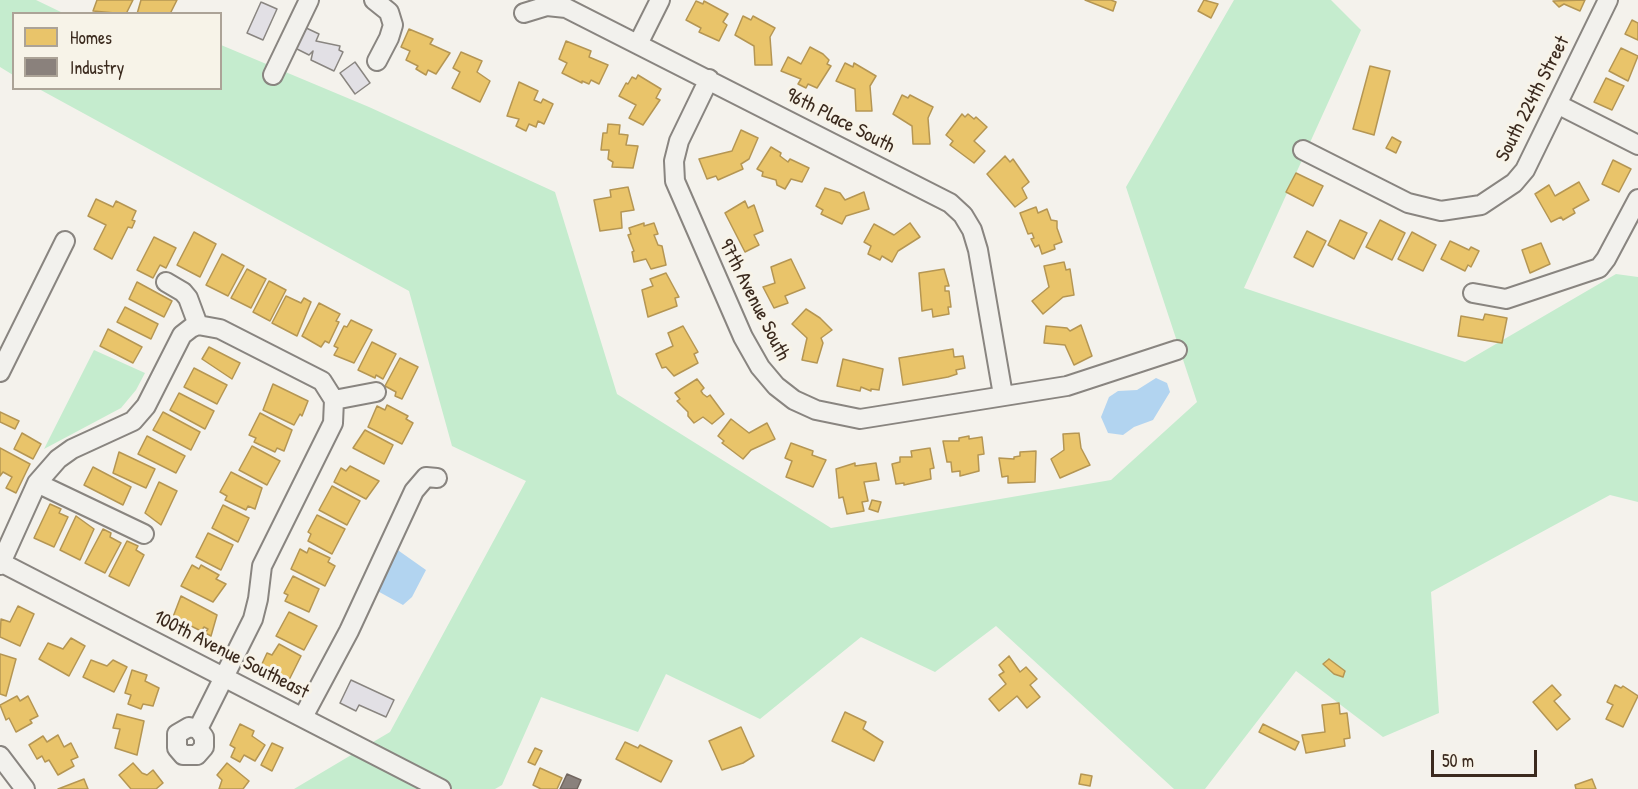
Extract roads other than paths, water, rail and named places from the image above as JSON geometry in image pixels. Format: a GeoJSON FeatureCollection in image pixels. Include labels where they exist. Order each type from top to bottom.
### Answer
{"type":"FeatureCollection","features":[{"type":"Feature","properties":{"kind":"street"},"geometry":{"type":"LineString","coordinates":[[273,75],[309,0]]}},
{"type":"Feature","properties":{"kind":"street"},"geometry":{"type":"LineString","coordinates":[[374,0],[389,12],[393,25],[377,61]]}},
{"type":"Feature","properties":{"kind":"street"},"geometry":{"type":"LineString","coordinates":[[638,44],[660,0]]}},
{"type":"Feature","properties":{"kind":"street","name":"South 224th Street"},"geometry":{"type":"LineString","coordinates":[[1303,150],[1415,206],[1441,211],[1480,205],[1514,183],[1525,170],[1608,0]]}},
{"type":"Feature","properties":{"kind":"street","name":"96th Place South"},"geometry":{"type":"LineString","coordinates":[[524,13],[547,6],[566,8],[709,78],[950,203],[963,215],[972,230],[978,250],[1003,395]]}},
{"type":"Feature","properties":{"kind":"street","name":"97th Avenue South"},"geometry":{"type":"LineString","coordinates":[[709,78],[679,141],[674,161],[675,181],[743,337],[760,367],[776,386],[794,400],[816,410],[860,419],[1067,386],[1177,350]]}},
{"type":"Feature","properties":{"kind":"street"},"geometry":{"type":"LineString","coordinates":[[1557,104],[1638,145]]}},
{"type":"Feature","properties":{"kind":"street"},"geometry":{"type":"LineString","coordinates":[[1473,293],[1506,299],[1599,268],[1606,260],[1638,199]]}},
{"type":"Feature","properties":{"kind":"street"},"geometry":{"type":"LineString","coordinates":[[0,372],[65,241]]}},
{"type":"Feature","properties":{"kind":"street"},"geometry":{"type":"LineString","coordinates":[[166,282],[183,292],[188,298],[198,325]]}},
{"type":"Feature","properties":{"kind":"street"},"geometry":{"type":"LineString","coordinates":[[0,563],[37,483],[58,459],[133,421],[146,406],[182,335],[198,325],[220,329],[322,381],[334,400],[333,423],[261,566],[256,611],[198,729]]}},
{"type":"Feature","properties":{"kind":"street"},"geometry":{"type":"LineString","coordinates":[[334,400],[376,392]]}},
{"type":"Feature","properties":{"kind":"street"},"geometry":{"type":"LineString","coordinates":[[303,717],[349,631],[414,491],[426,477],[437,478]]}},
{"type":"Feature","properties":{"kind":"street"},"geometry":{"type":"LineString","coordinates":[[37,483],[144,534]]}},
{"type":"Feature","properties":{"kind":"street","name":"100th Avenue Southeast"},"geometry":{"type":"LineString","coordinates":[[0,563],[441,789]]}},
{"type":"Feature","properties":{"kind":"street"},"geometry":{"type":"LineString","coordinates":[[0,756],[25,789]]}},
{"type":"Feature","properties":{"kind":"water"},"geometry":{"type":"Polygon","coordinates":[[[1156,378],[1167,383],[1170,392],[1153,420],[1134,427],[1123,435],[1108,433],[1101,417],[1109,397],[1118,391],[1137,390],[1156,378]]]}},
{"type":"Feature","properties":{"kind":"water"},"geometry":{"type":"Polygon","coordinates":[[[392,546],[426,570],[412,597],[403,605],[372,588],[392,546]]]}}]}
